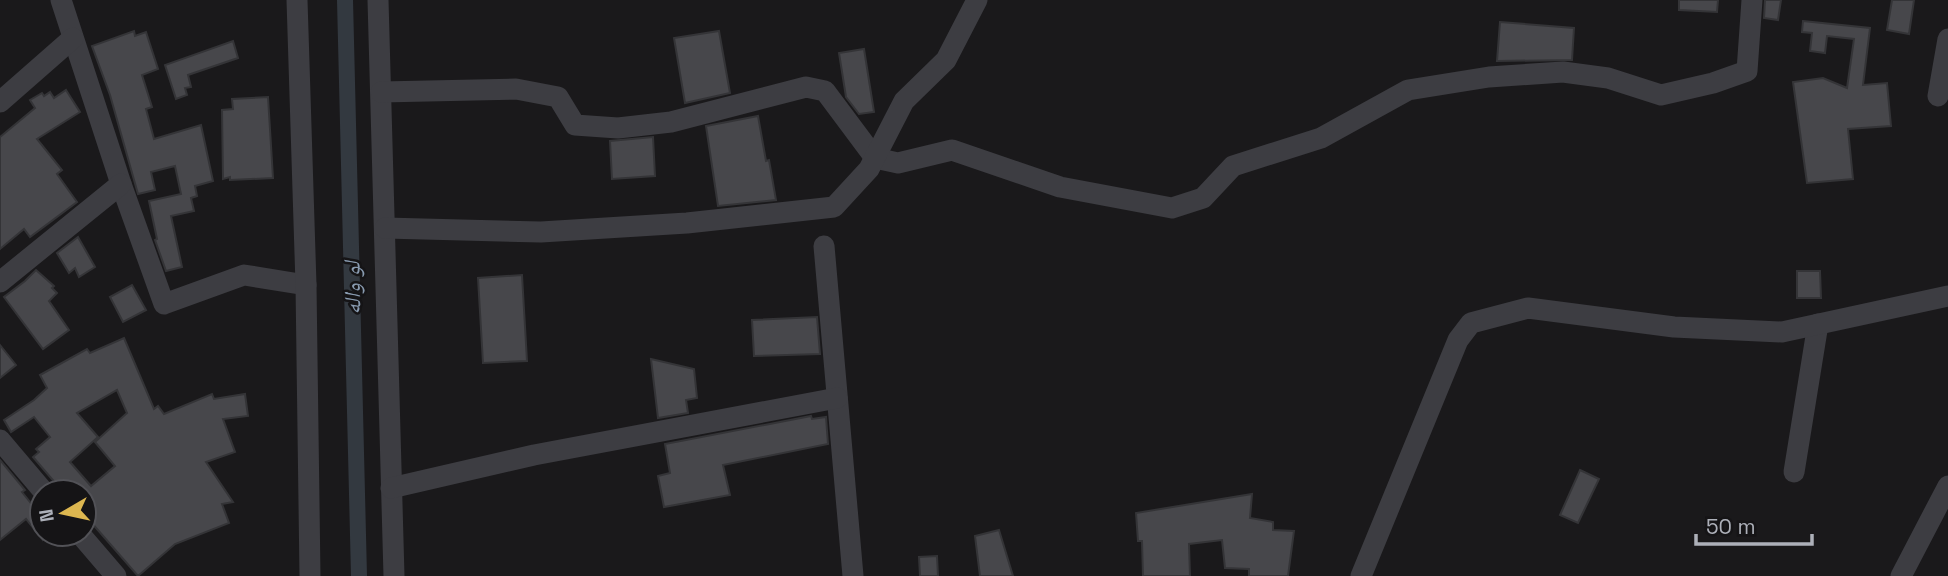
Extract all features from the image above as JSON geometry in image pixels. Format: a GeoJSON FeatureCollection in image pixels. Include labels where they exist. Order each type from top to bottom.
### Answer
{"type":"FeatureCollection","features":[{"type":"Feature","properties":{"kind":"street"},"geometry":{"type":"LineString","coordinates":[[61,0],[121,184],[164,304],[244,275],[306,285]]}},
{"type":"Feature","properties":{"kind":"street"},"geometry":{"type":"LineString","coordinates":[[298,0],[310,576]]}},
{"type":"Feature","properties":{"kind":"street"},"geometry":{"type":"LineString","coordinates":[[378,0],[394,576]]}},
{"type":"Feature","properties":{"kind":"street"},"geometry":{"type":"LineString","coordinates":[[385,228],[541,232],[687,223],[834,207],[869,169],[904,101],[946,60],[977,0]]}},
{"type":"Feature","properties":{"kind":"street"},"geometry":{"type":"LineString","coordinates":[[381,92],[516,89],[558,97],[575,125],[618,128],[671,122],[806,87],[825,91],[875,158],[898,163],[951,150],[1060,187],[1172,208],[1203,198],[1233,166],[1321,138],[1408,90],[1489,77],[1563,72],[1608,78],[1661,95],[1713,83],[1747,71],[1752,0]]}},
{"type":"Feature","properties":{"kind":"street"},"geometry":{"type":"LineString","coordinates":[[0,102],[73,38]]}},
{"type":"Feature","properties":{"kind":"street"},"geometry":{"type":"LineString","coordinates":[[1938,96],[1948,40]]}},
{"type":"Feature","properties":{"kind":"street"},"geometry":{"type":"LineString","coordinates":[[0,282],[121,184]]}},
{"type":"Feature","properties":{"kind":"street"},"geometry":{"type":"LineString","coordinates":[[824,246],[853,576]]}},
{"type":"Feature","properties":{"kind":"street"},"geometry":{"type":"LineString","coordinates":[[1361,576],[1458,341],[1471,323],[1528,308],[1674,327],[1782,332],[1948,296]]}},
{"type":"Feature","properties":{"kind":"street"},"geometry":{"type":"LineString","coordinates":[[1794,472],[1818,324]]}},
{"type":"Feature","properties":{"kind":"street"},"geometry":{"type":"LineString","coordinates":[[391,488],[534,456],[837,398]]}},
{"type":"Feature","properties":{"kind":"street"},"geometry":{"type":"LineString","coordinates":[[0,440],[32,478]]}},
{"type":"Feature","properties":{"kind":"street"},"geometry":{"type":"LineString","coordinates":[[1901,576],[1948,486]]}},
{"type":"Feature","properties":{"kind":"street"},"geometry":{"type":"LineString","coordinates":[[92,548],[116,576]]}},
{"type":"Feature","properties":{"kind":"building"},"geometry":{"type":"Polygon","coordinates":[[[1679,0],[1718,0],[1717,12],[1679,10],[1679,0]]]}},
{"type":"Feature","properties":{"kind":"building"},"geometry":{"type":"Polygon","coordinates":[[[1765,0],[1781,0],[1778,20],[1764,18],[1765,0]]]}},
{"type":"Feature","properties":{"kind":"building"},"geometry":{"type":"Polygon","coordinates":[[[1892,0],[1914,0],[1909,34],[1887,30],[1892,0]]]}},
{"type":"Feature","properties":{"kind":"building"},"geometry":{"type":"Polygon","coordinates":[[[1803,21],[1870,28],[1863,85],[1887,83],[1891,126],[1848,129],[1853,179],[1807,183],[1793,82],[1823,78],[1847,88],[1854,39],[1827,36],[1825,53],[1810,51],[1812,33],[1802,32],[1803,21]]]}},
{"type":"Feature","properties":{"kind":"building"},"geometry":{"type":"Polygon","coordinates":[[[1500,22],[1574,28],[1572,60],[1497,61],[1500,22]]]}},
{"type":"Feature","properties":{"kind":"building"},"geometry":{"type":"Polygon","coordinates":[[[134,31],[135,36],[146,32],[158,69],[142,75],[152,107],[146,109],[154,139],[201,125],[213,181],[195,186],[197,196],[191,198],[194,211],[171,216],[182,267],[166,271],[155,240],[157,239],[149,201],[181,194],[175,166],[151,172],[155,190],[138,194],[110,95],[92,46],[134,31]]]}},
{"type":"Feature","properties":{"kind":"building"},"geometry":{"type":"Polygon","coordinates":[[[719,31],[730,93],[685,103],[674,38],[719,31]]]}},
{"type":"Feature","properties":{"kind":"building"},"geometry":{"type":"Polygon","coordinates":[[[233,41],[238,58],[188,75],[191,87],[185,88],[187,95],[176,99],[165,65],[233,41]]]}},
{"type":"Feature","properties":{"kind":"building"},"geometry":{"type":"Polygon","coordinates":[[[864,49],[874,112],[859,114],[846,97],[839,53],[864,49]]]}},
{"type":"Feature","properties":{"kind":"building"},"geometry":{"type":"Polygon","coordinates":[[[66,90],[80,112],[37,139],[62,170],[57,174],[77,202],[30,237],[24,229],[0,249],[0,137],[35,108],[30,100],[50,92],[54,98],[66,90]]]}},
{"type":"Feature","properties":{"kind":"building"},"geometry":{"type":"Polygon","coordinates":[[[268,97],[273,178],[223,179],[222,110],[233,109],[232,99],[268,97]]]}},
{"type":"Feature","properties":{"kind":"building"},"geometry":{"type":"Polygon","coordinates":[[[758,116],[776,200],[718,206],[706,126],[758,116]]]}},
{"type":"Feature","properties":{"kind":"building"},"geometry":{"type":"Polygon","coordinates":[[[653,137],[655,176],[612,179],[610,141],[653,137]]]}},
{"type":"Feature","properties":{"kind":"building"},"geometry":{"type":"Polygon","coordinates":[[[78,237],[95,267],[79,277],[75,268],[69,273],[57,253],[78,237]]]}},
{"type":"Feature","properties":{"kind":"building"},"geometry":{"type":"Polygon","coordinates":[[[36,270],[54,286],[52,288],[57,293],[49,301],[69,330],[43,349],[4,297],[36,270]]]}},
{"type":"Feature","properties":{"kind":"building"},"geometry":{"type":"Polygon","coordinates":[[[1797,271],[1820,271],[1821,298],[1797,298],[1797,271]]]}},
{"type":"Feature","properties":{"kind":"building"},"geometry":{"type":"Polygon","coordinates":[[[522,275],[527,361],[483,363],[478,278],[522,275]]]}},
{"type":"Feature","properties":{"kind":"building"},"geometry":{"type":"Polygon","coordinates":[[[132,285],[146,310],[123,322],[110,297],[132,285]]]}},
{"type":"Feature","properties":{"kind":"building"},"geometry":{"type":"Polygon","coordinates":[[[817,317],[820,354],[754,356],[752,320],[817,317]]]}},
{"type":"Feature","properties":{"kind":"building"},"geometry":{"type":"Polygon","coordinates":[[[124,338],[154,409],[158,406],[164,414],[212,394],[214,399],[245,394],[248,416],[223,419],[235,452],[206,462],[233,502],[222,504],[229,523],[175,544],[138,576],[98,530],[98,480],[115,466],[95,442],[127,413],[117,390],[77,413],[98,437],[70,462],[84,478],[51,478],[33,457],[39,452],[36,449],[50,437],[34,417],[11,432],[4,420],[47,388],[40,375],[87,349],[90,353],[124,338]]]}},
{"type":"Feature","properties":{"kind":"building"},"geometry":{"type":"Polygon","coordinates":[[[0,345],[16,365],[0,378],[0,345]]]}},
{"type":"Feature","properties":{"kind":"building"},"geometry":{"type":"Polygon","coordinates":[[[651,359],[694,369],[697,398],[686,400],[688,413],[658,418],[651,359]]]}},
{"type":"Feature","properties":{"kind":"building"},"geometry":{"type":"Polygon","coordinates":[[[811,416],[812,419],[826,417],[828,444],[723,465],[730,495],[664,507],[658,476],[670,473],[665,444],[811,416]]]}},
{"type":"Feature","properties":{"kind":"building"},"geometry":{"type":"Polygon","coordinates":[[[0,460],[25,490],[22,492],[28,500],[28,522],[26,519],[0,540],[0,460]]]}},
{"type":"Feature","properties":{"kind":"building"},"geometry":{"type":"Polygon","coordinates":[[[1580,470],[1599,479],[1578,523],[1560,515],[1580,470]]]}},
{"type":"Feature","properties":{"kind":"building"},"geometry":{"type":"Polygon","coordinates":[[[1252,494],[1250,518],[1273,522],[1273,530],[1294,531],[1288,576],[1249,576],[1249,569],[1225,568],[1222,540],[1189,544],[1190,576],[1143,576],[1142,541],[1138,541],[1136,513],[1252,494]]]}},
{"type":"Feature","properties":{"kind":"building"},"geometry":{"type":"Polygon","coordinates":[[[999,530],[1013,576],[980,576],[975,536],[999,530]]]}},
{"type":"Feature","properties":{"kind":"building"},"geometry":{"type":"Polygon","coordinates":[[[937,556],[938,576],[920,576],[919,557],[937,556]]]}},
{"type":"Feature","properties":{"kind":"waterway","name":"لو واله"},"geometry":{"type":"LineString","coordinates":[[345,0],[359,576]]}}]}
